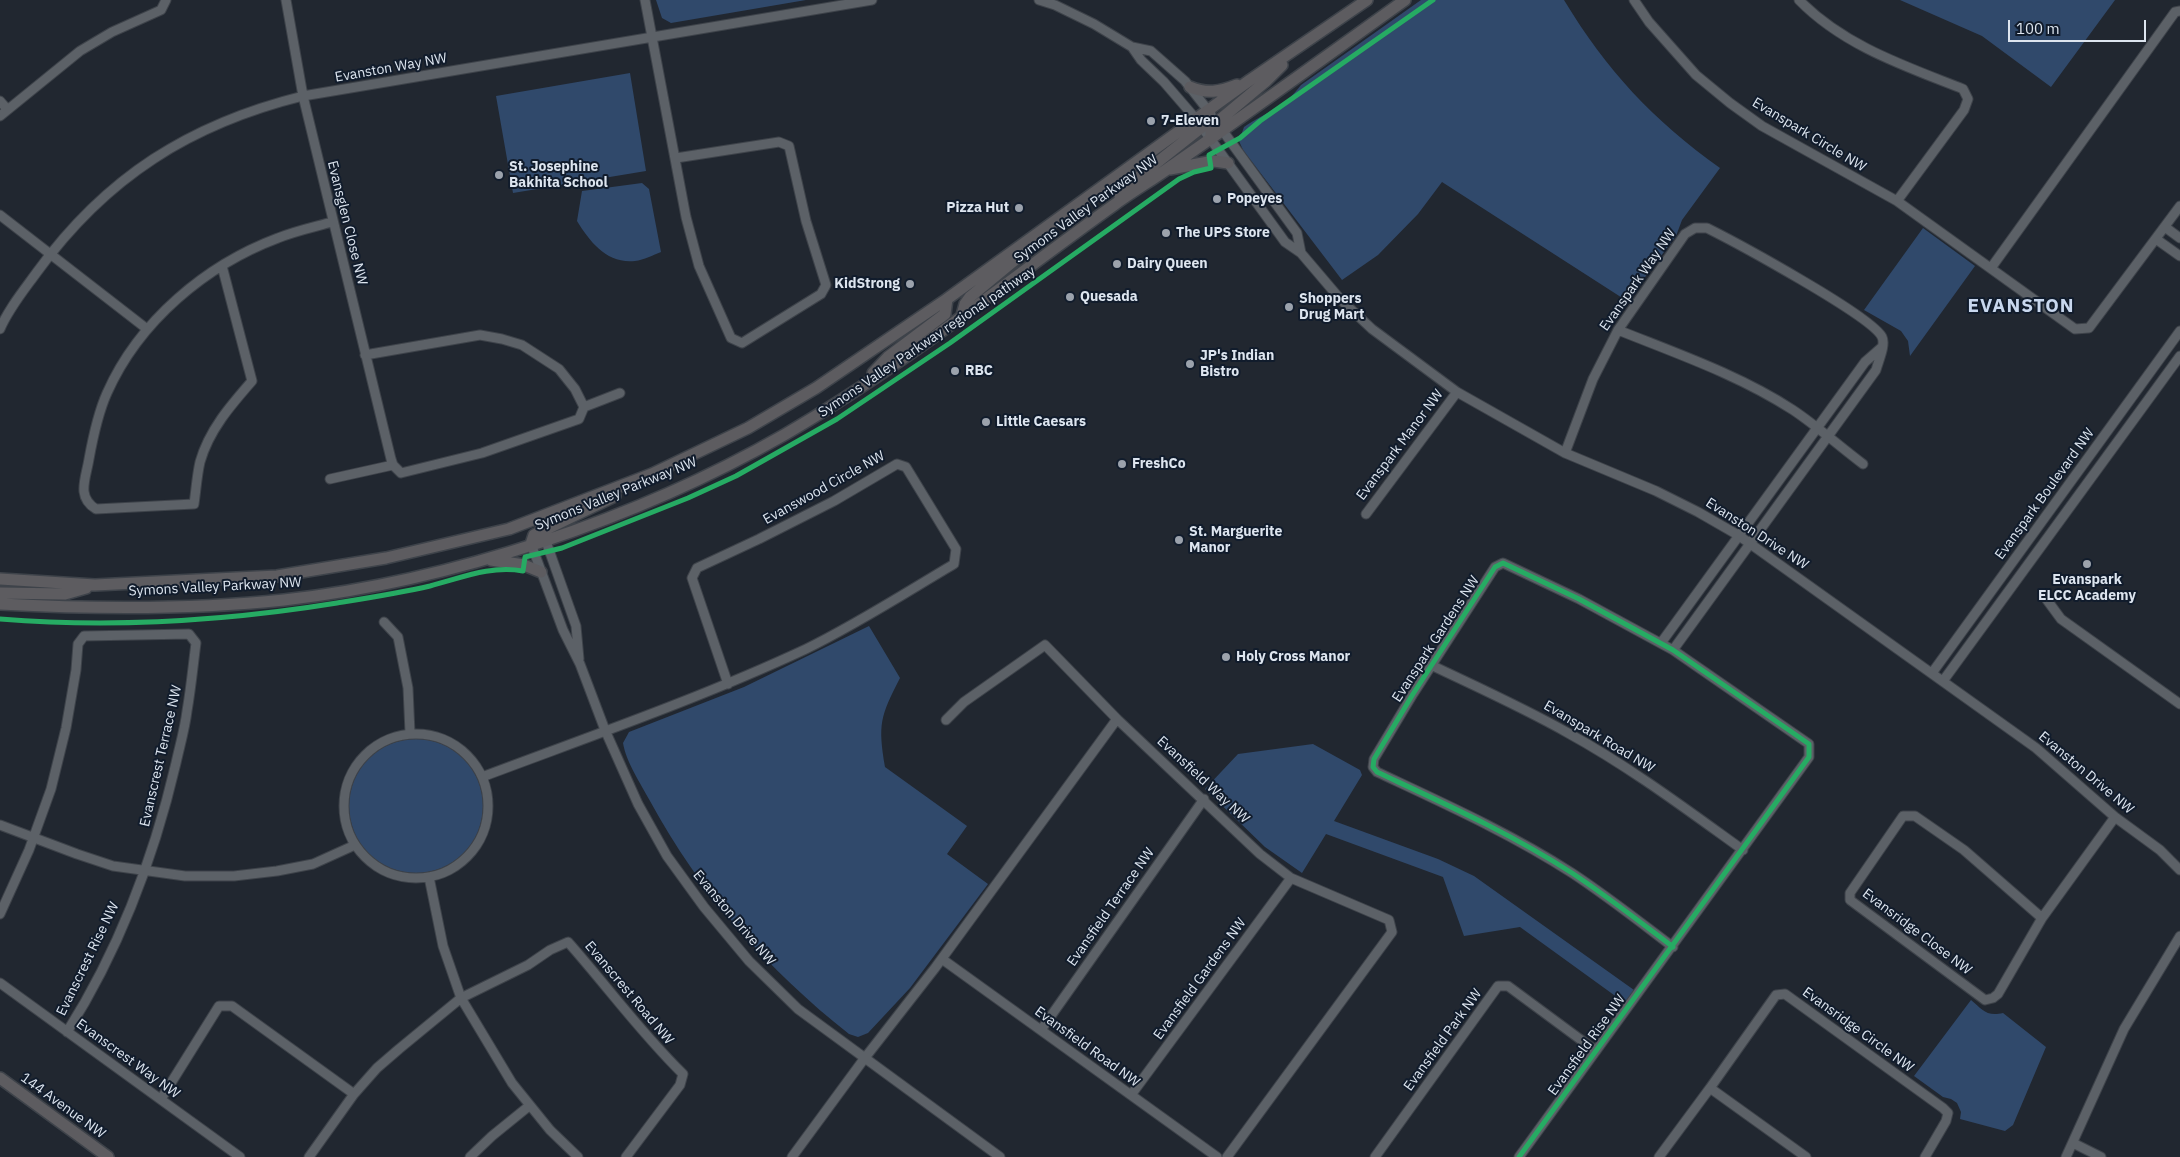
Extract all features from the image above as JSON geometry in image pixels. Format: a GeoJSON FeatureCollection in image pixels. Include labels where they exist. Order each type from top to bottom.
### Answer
{"type":"FeatureCollection","features":[{"type":"Feature","properties":{"kind":"main road"},"geometry":{"type":"LineString","coordinates":[[1118,202],[1121,191],[1199,123],[1206,122],[1209,110],[1367,0]]}},
{"type":"Feature","properties":{"kind":"main road"},"geometry":{"type":"LineString","coordinates":[[1210,139],[1211,131],[1220,127],[1405,0]]}},
{"type":"Feature","properties":{"kind":"main road"},"geometry":{"type":"LineString","coordinates":[[1220,127],[1293,52]]}},
{"type":"Feature","properties":{"kind":"main road"},"geometry":{"type":"LineString","coordinates":[[1190,87],[1202,92],[1210,92],[1224,90],[1250,80]]}},
{"type":"Feature","properties":{"kind":"main road","name":"Symons Valley Parkway NW"},"geometry":{"type":"LineString","coordinates":[[0,604],[109,608],[194,606],[284,600],[383,584],[486,559],[531,544],[542,530],[649,481],[698,452],[748,428],[816,388],[947,299],[1070,209],[1199,123]]}},
{"type":"Feature","properties":{"kind":"main road","name":"Symons Valley Parkway NW"},"geometry":{"type":"LineString","coordinates":[[0,579],[95,586],[277,576],[386,558],[509,529],[542,530],[659,496],[722,468],[784,434],[859,388],[961,319],[1118,202],[1210,139]]}},
{"type":"Feature","properties":{"kind":"main road"},"geometry":{"type":"LineString","coordinates":[[1166,170],[1214,161],[1228,163]]}},
{"type":"Feature","properties":{"kind":"main road"},"geometry":{"type":"LineString","coordinates":[[961,319],[965,304],[970,297],[1048,233],[1070,209]]}},
{"type":"Feature","properties":{"kind":"main road"},"geometry":{"type":"LineString","coordinates":[[859,388],[888,356],[945,314],[947,299]]}},
{"type":"Feature","properties":{"kind":"main road"},"geometry":{"type":"LineString","coordinates":[[486,559],[524,565],[541,572]]}},
{"type":"Feature","properties":{"kind":"main road"},"geometry":{"type":"LineString","coordinates":[[0,572],[22,581]]}},
{"type":"Feature","properties":{"kind":"main road"},"geometry":{"type":"LineString","coordinates":[[0,593],[65,594],[95,586]]}},
{"type":"Feature","properties":{"kind":"main road","name":"144 Avenue NW"},"geometry":{"type":"LineString","coordinates":[[0,1078],[108,1157]]}},
{"type":"Feature","properties":{"kind":"street"},"geometry":{"type":"LineString","coordinates":[[0,101],[4,112],[80,51],[112,32],[161,10],[166,0]]}},
{"type":"Feature","properties":{"kind":"street","name":"Evansglen Close NW"},"geometry":{"type":"LineString","coordinates":[[286,0],[303,96],[332,222],[393,465]]}},
{"type":"Feature","properties":{"kind":"street"},"geometry":{"type":"LineString","coordinates":[[645,0],[686,217],[699,266],[731,338],[742,342],[821,294],[826,285],[806,221],[789,146],[779,142],[676,158]]}},
{"type":"Feature","properties":{"kind":"street","name":"Evanston Way NW"},"geometry":{"type":"LineString","coordinates":[[0,329],[13,305],[50,254],[86,212],[144,165],[188,137],[223,121],[261,107],[303,96],[872,0]]}},
{"type":"Feature","properties":{"kind":"street"},"geometry":{"type":"LineString","coordinates":[[1038,0],[1055,5],[1094,24],[1132,47],[1151,51],[1190,87],[1209,110]]}},
{"type":"Feature","properties":{"kind":"street","name":"Evanspark Circle NW"},"geometry":{"type":"LineString","coordinates":[[1634,0],[1649,22],[1696,75],[1730,103],[1762,126],[1897,201],[2076,329],[2089,328],[2180,206]]}},
{"type":"Feature","properties":{"kind":"street"},"geometry":{"type":"LineString","coordinates":[[1799,0],[1838,33],[1859,45],[1963,89],[1968,98],[1964,110],[1897,201]]}},
{"type":"Feature","properties":{"kind":"street"},"geometry":{"type":"LineString","coordinates":[[1991,268],[2175,12],[2180,10]]}},
{"type":"Feature","properties":{"kind":"street"},"geometry":{"type":"LineString","coordinates":[[1132,47],[1141,60],[1164,82],[1199,123]]}},
{"type":"Feature","properties":{"kind":"street","name":"Evanston Drive NW"},"geometry":{"type":"LineString","coordinates":[[1209,110],[1297,233],[1301,253]]}},
{"type":"Feature","properties":{"kind":"street","name":"Evanston Drive NW"},"geometry":{"type":"LineString","coordinates":[[1199,123],[1285,242],[1301,253],[1341,300],[1367,325],[1420,366],[1457,392],[1565,453],[1656,491],[1738,535],[2036,748],[2115,817],[2160,850],[2180,870]]}},
{"type":"Feature","properties":{"kind":"street"},"geometry":{"type":"LineString","coordinates":[[0,215],[147,330]]}},
{"type":"Feature","properties":{"kind":"street"},"geometry":{"type":"LineString","coordinates":[[222,266],[252,381],[228,408],[214,432],[200,462],[194,504],[96,509],[88,504],[83,495],[92,441],[107,393],[124,362],[147,330],[188,288],[222,266],[236,257],[278,237],[332,222]]}},
{"type":"Feature","properties":{"kind":"street","name":"Evanspark Way NW"},"geometry":{"type":"LineString","coordinates":[[1565,453],[1593,379],[1618,330],[1685,234],[1690,230],[1701,227],[1713,231],[1822,293],[1871,325],[1882,337],[1881,348]]}},
{"type":"Feature","properties":{"kind":"street"},"geometry":{"type":"LineString","coordinates":[[2165,227],[2180,238]]}},
{"type":"Feature","properties":{"kind":"street"},"geometry":{"type":"LineString","coordinates":[[2156,239],[2180,256]]}},
{"type":"Feature","properties":{"kind":"street"},"geometry":{"type":"LineString","coordinates":[[1618,330],[1731,376],[1764,394],[1817,428],[1827,438],[1863,464]]}},
{"type":"Feature","properties":{"kind":"street","name":"Evanspark Boulevard NW"},"geometry":{"type":"LineString","coordinates":[[1932,673],[2180,332]]}},
{"type":"Feature","properties":{"kind":"street"},"geometry":{"type":"LineString","coordinates":[[366,356],[480,335],[502,339],[522,345],[559,369],[575,389],[584,407]]}},
{"type":"Feature","properties":{"kind":"street"},"geometry":{"type":"LineString","coordinates":[[1660,643],[1865,362],[1881,348]]}},
{"type":"Feature","properties":{"kind":"street"},"geometry":{"type":"LineString","coordinates":[[1673,650],[1876,370],[1881,348]]}},
{"type":"Feature","properties":{"kind":"street","name":"Evanspark Boulevard NW"},"geometry":{"type":"LineString","coordinates":[[1943,681],[2180,356]]}},
{"type":"Feature","properties":{"kind":"street","name":"Evanspark Manor NW"},"geometry":{"type":"LineString","coordinates":[[1366,514],[1457,392]]}},
{"type":"Feature","properties":{"kind":"street"},"geometry":{"type":"LineString","coordinates":[[330,479],[393,465],[402,473],[482,454],[579,419],[584,407],[620,393]]}},
{"type":"Feature","properties":{"kind":"street","name":"Evanswood Circle NW"},"geometry":{"type":"LineString","coordinates":[[482,777],[728,684],[808,648],[954,564],[956,550],[906,467],[897,464],[834,501],[697,568],[692,578],[728,684]]}},
{"type":"Feature","properties":{"kind":"street","name":"Evanston Drive NW"},"geometry":{"type":"LineString","coordinates":[[542,530],[576,626],[580,664]]}},
{"type":"Feature","properties":{"kind":"street","name":"Evanston Drive NW"},"geometry":{"type":"LineString","coordinates":[[531,544],[563,630],[580,664],[605,730],[638,804],[668,856],[704,907],[749,961],[798,1009],[1000,1157]]}},
{"type":"Feature","properties":{"kind":"street","name":"Evanspark Gardens NW"},"geometry":{"type":"LineString","coordinates":[[1503,563],[1579,599],[1660,643],[1809,744],[1809,757],[1673,947],[1572,874],[1525,845],[1477,819],[1376,772],[1373,767],[1374,759],[1431,666],[1495,568],[1503,563]]}},
{"type":"Feature","properties":{"kind":"street"},"geometry":{"type":"LineString","coordinates":[[2047,600],[2061,619],[2180,704]]}},
{"type":"Feature","properties":{"kind":"street"},"geometry":{"type":"LineString","coordinates":[[384,622],[398,637],[408,688],[410,733]]}},
{"type":"Feature","properties":{"kind":"street","name":"Evanscrest Terrace NW"},"geometry":{"type":"LineString","coordinates":[[33,838],[50,789],[66,728],[76,670],[78,644],[84,636],[189,634],[196,643],[187,712],[166,804],[145,870]]}},
{"type":"Feature","properties":{"kind":"street","name":"Evansfield Way NW"},"geometry":{"type":"LineString","coordinates":[[946,720],[964,702],[1045,645],[1117,719],[1204,799],[1260,854],[1291,878],[1389,920],[1392,932],[1227,1157]]}},
{"type":"Feature","properties":{"kind":"street","name":"Evanspark Road NW"},"geometry":{"type":"LineString","coordinates":[[1431,666],[1570,733],[1642,778],[1743,850]]}},
{"type":"Feature","properties":{"kind":"street"},"geometry":{"type":"LineString","coordinates":[[792,1157],[864,1059],[942,959],[1117,719]]}},
{"type":"Feature","properties":{"kind":"street"},"geometry":{"type":"LineString","coordinates":[[410,733],[432,735],[453,744],[470,758],[482,777],[487,795],[488,814],[483,832],[474,848],[462,862],[446,871],[428,877],[408,878],[387,872],[369,861],[355,846],[345,823],[344,798],[350,774],[365,754],[386,740],[410,733]]}},
{"type":"Feature","properties":{"kind":"street","name":"Evansfield Terrace NW"},"geometry":{"type":"LineString","coordinates":[[1041,1030],[1204,799]]}},
{"type":"Feature","properties":{"kind":"street","name":"Evansridge Close NW"},"geometry":{"type":"LineString","coordinates":[[2042,918],[1964,850],[1915,816],[1903,816],[1850,893],[1850,900],[1985,1000],[1993,998],[1998,994],[2042,918],[2115,817]]}},
{"type":"Feature","properties":{"kind":"street"},"geometry":{"type":"LineString","coordinates":[[0,825],[113,866],[185,876],[234,876],[313,864],[355,846]]}},
{"type":"Feature","properties":{"kind":"street"},"geometry":{"type":"LineString","coordinates":[[0,914],[33,838]]}},
{"type":"Feature","properties":{"kind":"street","name":"Evanston Drive NW"},"geometry":{"type":"LineString","coordinates":[[2160,850],[2180,860]]}},
{"type":"Feature","properties":{"kind":"street","name":"Evanscrest Rise NW"},"geometry":{"type":"LineString","coordinates":[[67,1032],[82,1008],[119,934],[145,870]]}},
{"type":"Feature","properties":{"kind":"street"},"geometry":{"type":"LineString","coordinates":[[428,877],[443,946],[461,998],[495,1056],[529,1106],[578,1157]]}},
{"type":"Feature","properties":{"kind":"street","name":"Evansfield Gardens NW"},"geometry":{"type":"LineString","coordinates":[[1132,1095],[1291,878]]}},
{"type":"Feature","properties":{"kind":"street"},"geometry":{"type":"LineString","coordinates":[[2066,1157],[2124,1029],[2178,944],[2180,936]]}},
{"type":"Feature","properties":{"kind":"street","name":"Evanscrest Road NW"},"geometry":{"type":"LineString","coordinates":[[461,998],[528,965],[550,950],[568,942],[623,1010],[662,1054],[683,1074],[677,1090],[626,1157]]}},
{"type":"Feature","properties":{"kind":"street","name":"Evansfield Rise NW"},"geometry":{"type":"LineString","coordinates":[[1519,1157],[1673,947]]}},
{"type":"Feature","properties":{"kind":"street","name":"Evansfield Road NW"},"geometry":{"type":"LineString","coordinates":[[942,959],[1217,1157]]}},
{"type":"Feature","properties":{"kind":"street","name":"Evanscrest Way NW"},"geometry":{"type":"LineString","coordinates":[[0,983],[240,1157]]}},
{"type":"Feature","properties":{"kind":"street","name":"Evansfield Park NW"},"geometry":{"type":"LineString","coordinates":[[1375,1157],[1498,986],[1508,986],[1596,1051]]}},
{"type":"Feature","properties":{"kind":"street","name":"Evansridge Circle NW"},"geometry":{"type":"LineString","coordinates":[[1710,1088],[1776,995],[1785,994],[1948,1113],[1946,1121],[1925,1157]]}},
{"type":"Feature","properties":{"kind":"street"},"geometry":{"type":"LineString","coordinates":[[309,1157],[354,1094],[378,1068],[461,998]]}},
{"type":"Feature","properties":{"kind":"street"},"geometry":{"type":"LineString","coordinates":[[161,1099],[218,1006],[232,1006],[354,1094]]}},
{"type":"Feature","properties":{"kind":"street"},"geometry":{"type":"LineString","coordinates":[[1659,1157],[1710,1088],[1806,1157]]}},
{"type":"Feature","properties":{"kind":"street"},"geometry":{"type":"LineString","coordinates":[[470,1157],[492,1136],[529,1106]]}},
{"type":"Feature","properties":{"kind":"street"},"geometry":{"type":"LineString","coordinates":[[2073,1144],[2101,1157]]}},
{"type":"Feature","properties":{"kind":"shaded area"},"geometry":{"type":"Polygon","coordinates":[[[656,0],[806,0],[671,23],[662,18],[656,0]]]}},
{"type":"Feature","properties":{"kind":"shaded area"},"geometry":{"type":"Polygon","coordinates":[[[1421,0],[1564,0],[1597,49],[1633,93],[1673,131],[1720,168],[1682,220],[1676,236],[1627,301],[1442,182],[1418,214],[1378,255],[1342,280],[1243,150],[1239,141],[1244,127],[1288,99],[1301,85],[1421,0]]]}},
{"type":"Feature","properties":{"kind":"shaded area"},"geometry":{"type":"Polygon","coordinates":[[[1900,0],[2115,0],[2051,87],[1982,36],[1900,0]]]}},
{"type":"Feature","properties":{"kind":"shaded area"},"geometry":{"type":"Polygon","coordinates":[[[630,73],[646,171],[513,193],[496,96],[630,73]]]}},
{"type":"Feature","properties":{"kind":"shaded area"},"geometry":{"type":"Polygon","coordinates":[[[642,183],[649,189],[661,252],[635,261],[616,259],[600,250],[577,221],[582,191],[642,183]]]}},
{"type":"Feature","properties":{"kind":"shaded area"},"geometry":{"type":"Polygon","coordinates":[[[1923,228],[1975,266],[1910,356],[1908,341],[1901,331],[1864,310],[1923,228]]]}},
{"type":"Feature","properties":{"kind":"shaded area"},"geometry":{"type":"Polygon","coordinates":[[[869,626],[900,678],[888,702],[882,721],[881,730],[885,767],[967,826],[947,854],[988,884],[910,988],[868,1033],[858,1037],[849,1034],[791,984],[738,928],[714,898],[670,835],[634,773],[623,743],[629,732],[744,687],[869,626]]]}},
{"type":"Feature","properties":{"kind":"shaded area"},"geometry":{"type":"Polygon","coordinates":[[[416,739],[442,744],[453,750],[463,759],[472,769],[478,780],[483,806],[478,832],[472,843],[463,853],[453,862],[442,868],[416,873],[390,868],[379,862],[369,853],[360,843],[354,832],[349,806],[354,780],[360,769],[369,759],[379,750],[390,744],[416,739]]]}},
{"type":"Feature","properties":{"kind":"shaded area"},"geometry":{"type":"Polygon","coordinates":[[[1313,744],[1360,770],[1362,775],[1334,821],[1438,859],[1474,876],[1634,990],[1625,1003],[1520,927],[1464,936],[1443,877],[1326,834],[1302,873],[1265,847],[1205,789],[1238,754],[1313,744]]]}},
{"type":"Feature","properties":{"kind":"shaded area"},"geometry":{"type":"Polygon","coordinates":[[[1971,1000],[1988,1013],[2003,1013],[2046,1047],[2013,1125],[2005,1131],[1960,1119],[1961,1112],[1957,1103],[1943,1097],[1914,1076],[1971,1000]]]}},
{"type":"Feature","properties":{"kind":"cycle path","name":"Symons Valley Parkway regional pathway"},"geometry":{"type":"LineString","coordinates":[[0,619],[42,622],[127,623],[211,618],[295,609],[372,597],[430,586],[488,571],[523,571],[525,557],[562,548],[688,498],[736,476],[837,419],[950,343],[1179,179],[1194,172],[1211,168],[1209,155],[1240,138],[1260,121],[1433,0]]}},
{"type":"Feature","properties":{"kind":"cycle path"},"geometry":{"type":"LineString","coordinates":[[1519,1157],[1809,757],[1809,744],[1673,650],[1579,599],[1503,563],[1495,567],[1413,694],[1374,759],[1373,767],[1377,772],[1476,819],[1549,858],[1598,891],[1623,909],[1636,919],[1648,928],[1661,938],[1673,947]]}},
{"type":"Feature","properties":{"kind":"place","name":"7-Eleven"},"geometry":{"type":"Point","coordinates":[1151,121]}},
{"type":"Feature","properties":{"kind":"place","name":"St. Josephine Bakhita School"},"geometry":{"type":"Point","coordinates":[499,175]}},
{"type":"Feature","properties":{"kind":"place","name":"Popeyes"},"geometry":{"type":"Point","coordinates":[1217,199]}},
{"type":"Feature","properties":{"kind":"place","name":"Pizza Hut"},"geometry":{"type":"Point","coordinates":[1019,208]}},
{"type":"Feature","properties":{"kind":"place","name":"The UPS Store"},"geometry":{"type":"Point","coordinates":[1166,233]}},
{"type":"Feature","properties":{"kind":"place","name":"Dairy Queen"},"geometry":{"type":"Point","coordinates":[1117,264]}},
{"type":"Feature","properties":{"kind":"place","name":"KidStrong"},"geometry":{"type":"Point","coordinates":[910,284]}},
{"type":"Feature","properties":{"kind":"place","name":"Quesada"},"geometry":{"type":"Point","coordinates":[1070,297]}},
{"type":"Feature","properties":{"kind":"place","name":"Shoppers Drug Mart"},"geometry":{"type":"Point","coordinates":[1289,307]}},
{"type":"Feature","properties":{"kind":"place","name":"JP's Indian Bistro"},"geometry":{"type":"Point","coordinates":[1190,364]}},
{"type":"Feature","properties":{"kind":"place","name":"RBC"},"geometry":{"type":"Point","coordinates":[955,371]}},
{"type":"Feature","properties":{"kind":"place","name":"Little Caesars"},"geometry":{"type":"Point","coordinates":[986,422]}},
{"type":"Feature","properties":{"kind":"place","name":"FreshCo"},"geometry":{"type":"Point","coordinates":[1122,464]}},
{"type":"Feature","properties":{"kind":"place","name":"St. Marguerite Manor"},"geometry":{"type":"Point","coordinates":[1179,540]}},
{"type":"Feature","properties":{"kind":"place","name":"Evanspark ELCC Academy"},"geometry":{"type":"Point","coordinates":[2087,564]}},
{"type":"Feature","properties":{"kind":"place","name":"Holy Cross Manor"},"geometry":{"type":"Point","coordinates":[1226,657]}},
{"type":"Feature","properties":{"kind":"district","name":"EVANSTON"},"geometry":{"type":"Point","coordinates":[2021,307]}}]}
